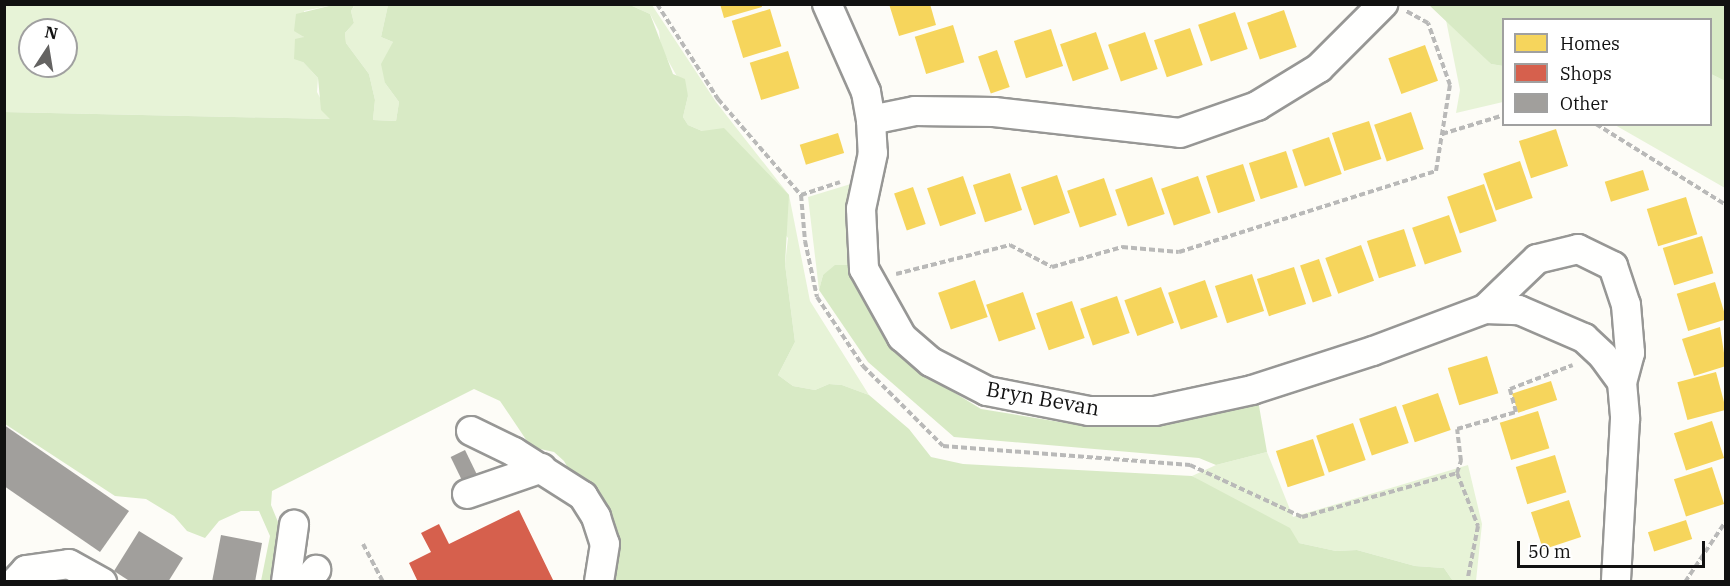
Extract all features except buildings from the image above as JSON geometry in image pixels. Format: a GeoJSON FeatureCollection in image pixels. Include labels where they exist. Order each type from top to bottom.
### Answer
{"type":"FeatureCollection","features":[{"type":"Feature","properties":{"kind":"street","name":"Bryn Bevan"},"geometry":{"type":"LineString","coordinates":[[826,4],[866,92],[871,120],[873,153],[861,209],[864,269],[902,337],[931,362],[987,391],[1089,411],[1155,411],[1252,390],[1373,351],[1485,309],[1519,310],[1584,338],[1600,353],[1622,382]]}},
{"type":"Feature","properties":{"kind":"street"},"geometry":{"type":"LineString","coordinates":[[871,120],[915,111],[994,112],[1180,133],[1257,106],[1319,68],[1393,7]]}},
{"type":"Feature","properties":{"kind":"street","name":"Bryn Bevan"},"geometry":{"type":"LineString","coordinates":[[1485,309],[1537,258],[1578,249],[1613,266],[1626,305],[1630,353],[1622,382],[1625,419],[1616,582]]}},
{"type":"Feature","properties":{"kind":"street"},"geometry":{"type":"LineString","coordinates":[[471,431],[542,468],[583,496],[597,518],[605,544],[599,582]]}},
{"type":"Feature","properties":{"kind":"street"},"geometry":{"type":"LineString","coordinates":[[467,494],[542,468]]}},
{"type":"Feature","properties":{"kind":"street"},"geometry":{"type":"LineString","coordinates":[[286,582],[294,525]]}},
{"type":"Feature","properties":{"kind":"street"},"geometry":{"type":"LineString","coordinates":[[15,582],[26,570],[69,564],[102,582]]}},
{"type":"Feature","properties":{"kind":"path"},"geometry":{"type":"LineString","coordinates":[[657,4],[718,99],[801,195],[805,241],[817,297],[863,366],[943,446],[1190,465],[1302,517],[1457,473]]}},
{"type":"Feature","properties":{"kind":"path"},"geometry":{"type":"LineString","coordinates":[[869,281],[1010,245],[1052,267],[1122,248],[1179,252],[1436,171],[1450,85],[1428,23],[1393,7]]}},
{"type":"Feature","properties":{"kind":"path"},"geometry":{"type":"LineString","coordinates":[[1442,134],[1502,115]]}},
{"type":"Feature","properties":{"kind":"path"},"geometry":{"type":"LineString","coordinates":[[1599,126],[1725,205]]}},
{"type":"Feature","properties":{"kind":"path"},"geometry":{"type":"LineString","coordinates":[[1468,577],[1478,526],[1457,473],[1461,461],[1457,429],[1516,412],[1510,389],[1600,353]]}},
{"type":"Feature","properties":{"kind":"path"},"geometry":{"type":"LineString","coordinates":[[1685,582],[1725,521]]}},
{"type":"Feature","properties":{"kind":"path"},"geometry":{"type":"LineString","coordinates":[[363,544],[383,582]]}},
{"type":"Feature","properties":{"kind":"green space"},"geometry":{"type":"Polygon","coordinates":[[[355,4],[351,11],[354,23],[345,33],[346,43],[369,74],[375,100],[373,120],[396,121],[399,102],[385,83],[381,64],[393,42],[381,37],[388,5],[630,5],[650,14],[673,74],[685,79],[688,96],[683,117],[688,125],[702,131],[724,128],[789,195],[785,264],[795,342],[778,375],[793,386],[815,390],[829,384],[842,385],[869,395],[909,429],[931,457],[963,464],[1192,476],[1290,528],[1299,543],[1336,551],[1357,550],[1415,566],[1444,568],[1453,581],[613,581],[618,556],[564,461],[554,452],[531,447],[500,401],[474,389],[272,491],[271,505],[278,522],[277,560],[271,581],[261,581],[270,536],[259,511],[241,511],[219,521],[205,538],[187,531],[174,516],[146,499],[115,496],[5,424],[4,112],[330,119],[321,110],[318,78],[303,62],[294,59],[295,39],[304,37],[294,31],[296,14],[333,5],[355,4]]]}},
{"type":"Feature","properties":{"kind":"green space"},"geometry":{"type":"Polygon","coordinates":[[[5,5],[333,5],[304,11],[303,62],[318,78],[317,92],[331,119],[5,112],[5,5]]]}},
{"type":"Feature","properties":{"kind":"green space"},"geometry":{"type":"Polygon","coordinates":[[[355,5],[388,5],[381,37],[393,42],[385,83],[399,102],[396,121],[373,120],[375,100],[369,74],[346,43],[345,33],[354,23],[351,11],[355,5]]]}},
{"type":"Feature","properties":{"kind":"green space"},"geometry":{"type":"Polygon","coordinates":[[[630,5],[652,5],[716,102],[789,195],[810,301],[869,395],[842,385],[829,384],[815,390],[793,386],[778,375],[795,342],[785,264],[788,238],[702,131],[688,125],[683,117],[688,96],[661,48],[659,31],[650,14],[630,5]]]}},
{"type":"Feature","properties":{"kind":"green space"},"geometry":{"type":"Polygon","coordinates":[[[1429,5],[1725,5],[1725,81],[1712,74],[1712,18],[1502,18],[1502,66],[1491,64],[1429,5]]]}},
{"type":"Feature","properties":{"kind":"green space"},"geometry":{"type":"Polygon","coordinates":[[[1445,15],[1491,64],[1502,66],[1502,102],[1456,113],[1460,90],[1445,15]]]}},
{"type":"Feature","properties":{"kind":"green space"},"geometry":{"type":"Polygon","coordinates":[[[1712,74],[1725,81],[1725,188],[1617,126],[1712,126],[1712,74]]]}},
{"type":"Feature","properties":{"kind":"green space"},"geometry":{"type":"Polygon","coordinates":[[[854,183],[846,221],[852,265],[823,275],[819,290],[808,197],[854,183]]]}},
{"type":"Feature","properties":{"kind":"green space"},"geometry":{"type":"Polygon","coordinates":[[[835,265],[852,265],[896,348],[924,374],[981,409],[1084,426],[1159,425],[1258,400],[1267,452],[1216,465],[1199,458],[954,437],[868,362],[819,290],[823,275],[835,265]]]}},
{"type":"Feature","properties":{"kind":"green space"},"geometry":{"type":"Polygon","coordinates":[[[1267,452],[1293,517],[1468,465],[1482,524],[1476,581],[1453,581],[1444,568],[1415,566],[1357,550],[1336,551],[1299,543],[1192,476],[1216,465],[1267,452]]]}}]}
